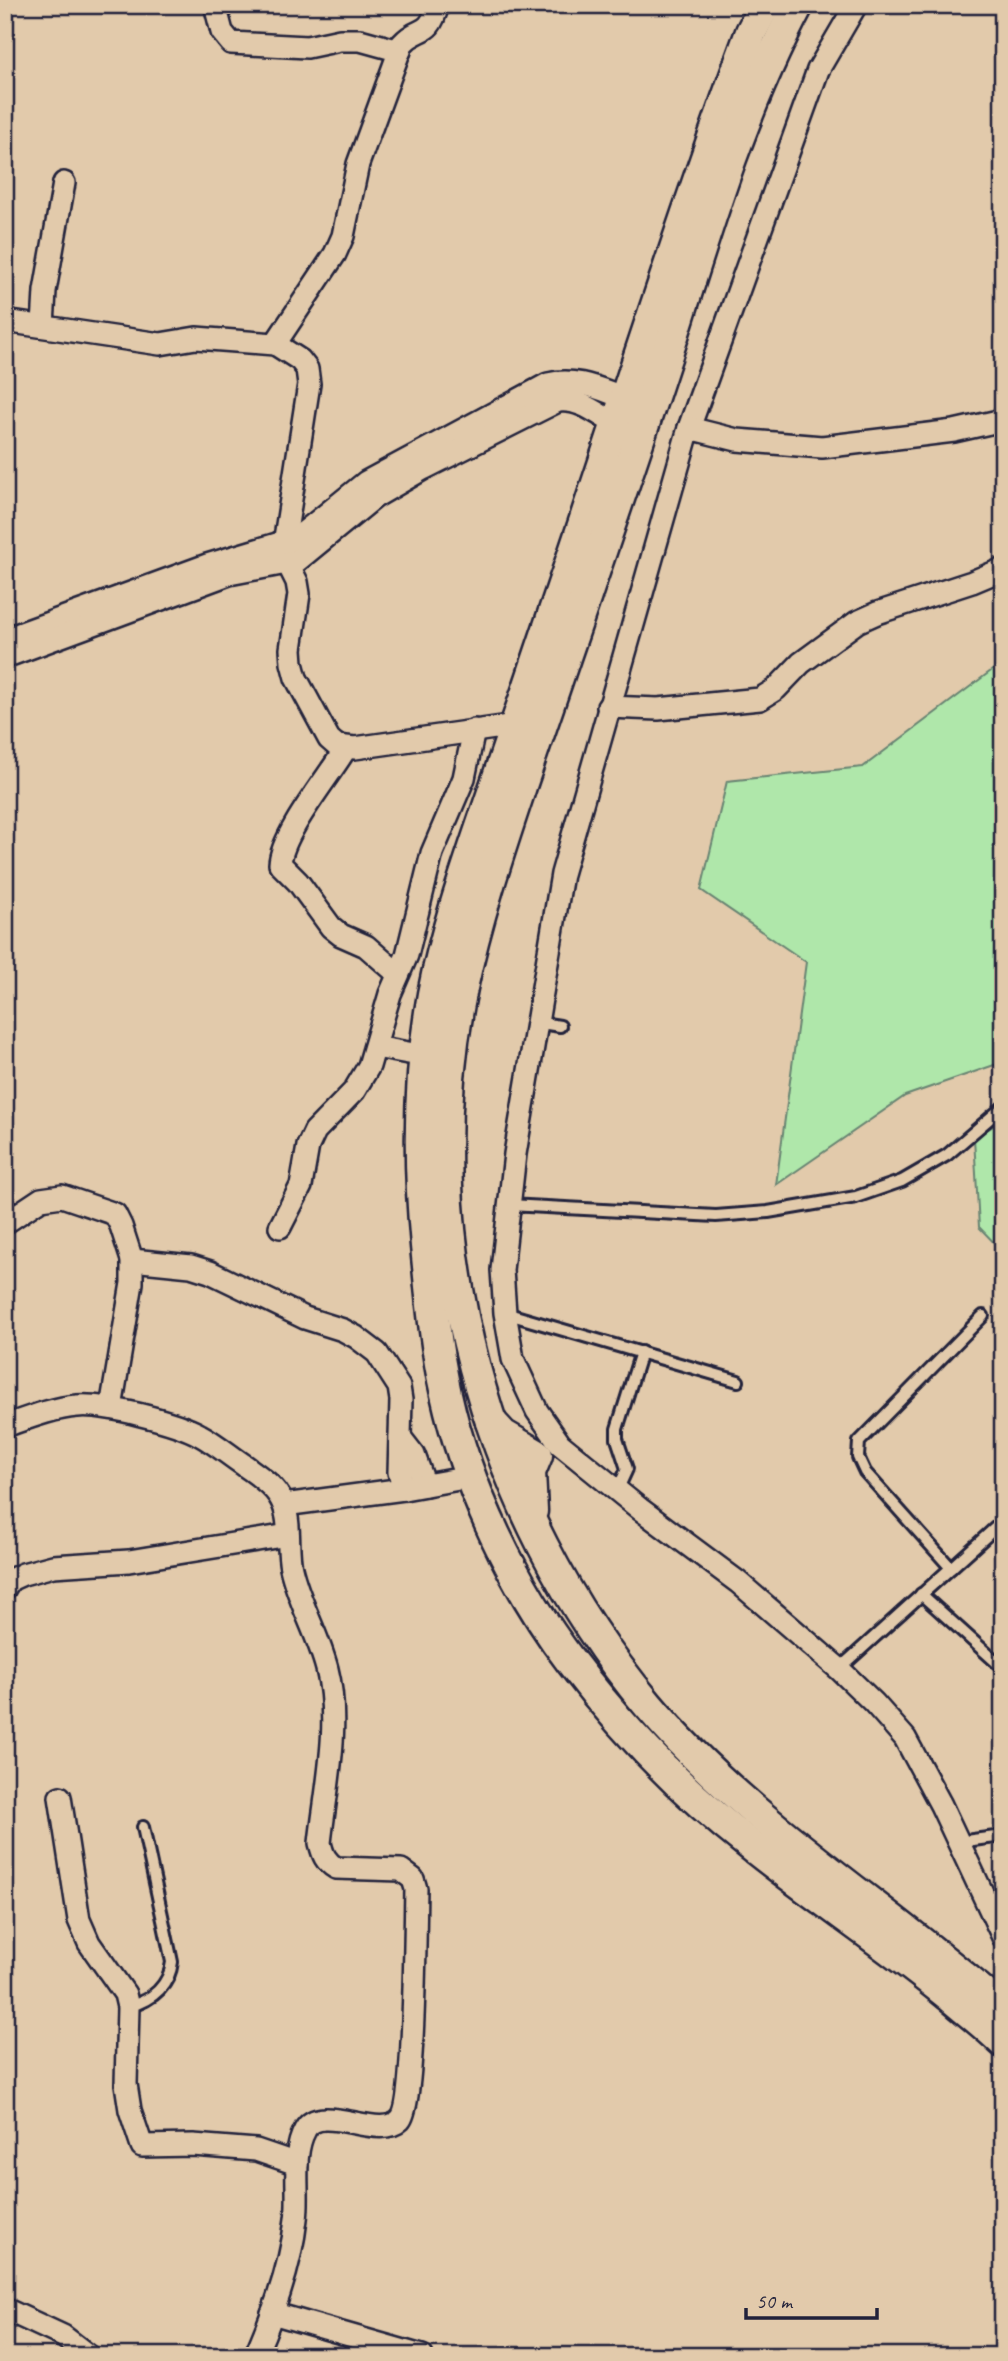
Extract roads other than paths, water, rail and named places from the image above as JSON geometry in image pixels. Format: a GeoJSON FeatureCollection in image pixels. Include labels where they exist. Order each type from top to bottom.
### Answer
{"type":"FeatureCollection","features":[{"type":"Feature","properties":{"kind":"main road"},"geometry":{"type":"LineString","coordinates":[[765,5],[751,32],[669,264],[469,865],[433,993],[425,1056],[420,1135],[422,1196],[434,1331],[446,1396],[470,1476],[523,1587],[567,1656],[607,1708],[669,1773],[746,1842],[907,1960],[1003,2042]]}},
{"type":"Feature","properties":{"kind":"main road"},"geometry":{"type":"LineString","coordinates":[[797,5],[778,43],[723,178],[649,411],[487,885],[461,993],[448,1098],[447,1189],[466,1337],[506,1469],[563,1580],[600,1642],[649,1706],[708,1768],[795,1845],[957,1969],[1003,2010]]}},
{"type":"Feature","properties":{"kind":"main road"},"geometry":{"type":"LineString","coordinates":[[491,1422],[503,1435],[549,1449],[530,1472],[534,1526]]}},
{"type":"Feature","properties":{"kind":"main road"},"geometry":{"type":"LineString","coordinates":[[506,1469],[501,1501],[507,1522],[506,1553]]}},
{"type":"Feature","properties":{"kind":"street"},"geometry":{"type":"LineString","coordinates":[[215,5],[222,32],[231,43],[307,47],[340,40],[360,40],[400,51]]}},
{"type":"Feature","properties":{"kind":"street"},"geometry":{"type":"LineString","coordinates":[[275,344],[335,254],[342,236],[358,164],[400,51],[408,38],[427,30],[438,5]]}},
{"type":"Feature","properties":{"kind":"street"},"geometry":{"type":"LineString","coordinates":[[856,5],[818,69],[689,428],[562,874],[515,1154],[502,1270],[505,1313],[513,1359],[537,1411],[549,1449],[617,1491],[738,1582],[839,1669],[874,1703],[905,1738],[942,1805],[1003,1937]]}},
{"type":"Feature","properties":{"kind":"street"},"geometry":{"type":"LineString","coordinates":[[43,326],[45,291],[64,183]]}},
{"type":"Feature","properties":{"kind":"street"},"geometry":{"type":"LineString","coordinates":[[9,322],[45,291]]}},
{"type":"Feature","properties":{"kind":"street"},"geometry":{"type":"LineString","coordinates":[[9,322],[160,344],[196,338],[275,344],[300,360],[307,369],[309,384],[286,554],[299,594],[291,649],[296,678],[329,739],[337,746],[346,748],[516,725]]}},
{"type":"Feature","properties":{"kind":"street"},"geometry":{"type":"LineString","coordinates":[[5,639],[207,565],[286,554],[307,555],[375,497],[423,469],[558,401],[568,400],[621,412]]}},
{"type":"Feature","properties":{"kind":"street"},"geometry":{"type":"LineString","coordinates":[[689,428],[737,440],[822,447],[954,431],[1003,420]]}},
{"type":"Feature","properties":{"kind":"street"},"geometry":{"type":"LineString","coordinates":[[5,657],[286,554]]}},
{"type":"Feature","properties":{"kind":"street"},"geometry":{"type":"LineString","coordinates":[[608,707],[658,709],[760,699],[776,689],[810,656],[857,622],[1003,569]]}},
{"type":"Feature","properties":{"kind":"street"},"geometry":{"type":"LineString","coordinates":[[281,1227],[301,1186],[308,1146],[315,1131],[354,1091],[369,1066],[390,994],[407,955],[432,853],[464,778],[474,730]]}},
{"type":"Feature","properties":{"kind":"street"},"geometry":{"type":"LineString","coordinates":[[346,748],[288,839],[280,864],[298,882],[331,927],[341,935],[366,946],[398,974]]}},
{"type":"Feature","properties":{"kind":"street"},"geometry":{"type":"LineString","coordinates":[[375,1047],[425,1056]]}},
{"type":"Feature","properties":{"kind":"street"},"geometry":{"type":"LineString","coordinates":[[5,1223],[41,1199],[62,1196],[115,1214],[132,1260],[132,1283],[111,1408]]}},
{"type":"Feature","properties":{"kind":"street"},"geometry":{"type":"LineString","coordinates":[[132,1260],[191,1266],[210,1272],[305,1318],[356,1336],[377,1353],[399,1387],[400,1472],[404,1489]]}},
{"type":"Feature","properties":{"kind":"street"},"geometry":{"type":"LineString","coordinates":[[5,1426],[75,1406],[95,1405],[111,1408],[177,1425],[198,1434],[264,1480],[278,1494],[284,1506],[291,1568],[321,1650],[330,1686],[332,1722],[320,1843],[323,1856],[336,1868],[401,1870],[413,1879],[416,1889],[410,2077],[404,2115],[398,2122],[382,2126],[316,2120],[304,2131],[297,2164],[297,2204],[293,2239],[286,2270],[255,2356]]}},
{"type":"Feature","properties":{"kind":"street"},"geometry":{"type":"LineString","coordinates":[[400,1437],[414,1455],[425,1485]]}},
{"type":"Feature","properties":{"kind":"street"},"geometry":{"type":"LineString","coordinates":[[506,1469],[549,1449]]}},
{"type":"Feature","properties":{"kind":"street"},"geometry":{"type":"LineString","coordinates":[[284,1506],[404,1489],[470,1476]]}},
{"type":"Feature","properties":{"kind":"street"},"geometry":{"type":"LineString","coordinates":[[5,1588],[10,1580],[52,1566],[129,1561],[288,1535]]}},
{"type":"Feature","properties":{"kind":"street"},"geometry":{"type":"LineString","coordinates":[[60,1797],[79,1920],[89,1943],[125,1994],[128,2007],[125,2084],[142,2146],[193,2145],[256,2150],[297,2164]]}},
{"type":"Feature","properties":{"kind":"street"},"geometry":{"type":"LineString","coordinates":[[5,2309],[63,2336],[89,2356]]}},
{"type":"Feature","properties":{"kind":"street"},"geometry":{"type":"LineString","coordinates":[[272,2313],[422,2356]]}},
{"type":"Feature","properties":{"kind":"lane"},"geometry":{"type":"LineString","coordinates":[[536,1022],[560,1026]]}},
{"type":"Feature","properties":{"kind":"lane"},"geometry":{"type":"LineString","coordinates":[[509,1205],[716,1216],[768,1212],[856,1197],[902,1181],[947,1155],[1003,1107]]}},
{"type":"Feature","properties":{"kind":"lane"},"geometry":{"type":"LineString","coordinates":[[505,1313],[738,1381]]}},
{"type":"Feature","properties":{"kind":"lane"},"geometry":{"type":"LineString","coordinates":[[951,1568],[865,1472],[858,1457],[859,1442],[983,1316]]}},
{"type":"Feature","properties":{"kind":"lane"},"geometry":{"type":"LineString","coordinates":[[617,1491],[627,1469],[617,1438],[617,1429],[641,1352]]}},
{"type":"Feature","properties":{"kind":"lane"},"geometry":{"type":"LineString","coordinates":[[839,1669],[1003,1521]]}},
{"type":"Feature","properties":{"kind":"lane"},"geometry":{"type":"LineString","coordinates":[[921,1594],[1003,1668]]}},
{"type":"Feature","properties":{"kind":"lane"},"geometry":{"type":"LineString","coordinates":[[128,2007],[142,2003],[158,1992],[171,1973],[172,1962],[143,1827]]}},
{"type":"Feature","properties":{"kind":"lane"},"geometry":{"type":"LineString","coordinates":[[958,1842],[1003,1836]]}}]}
